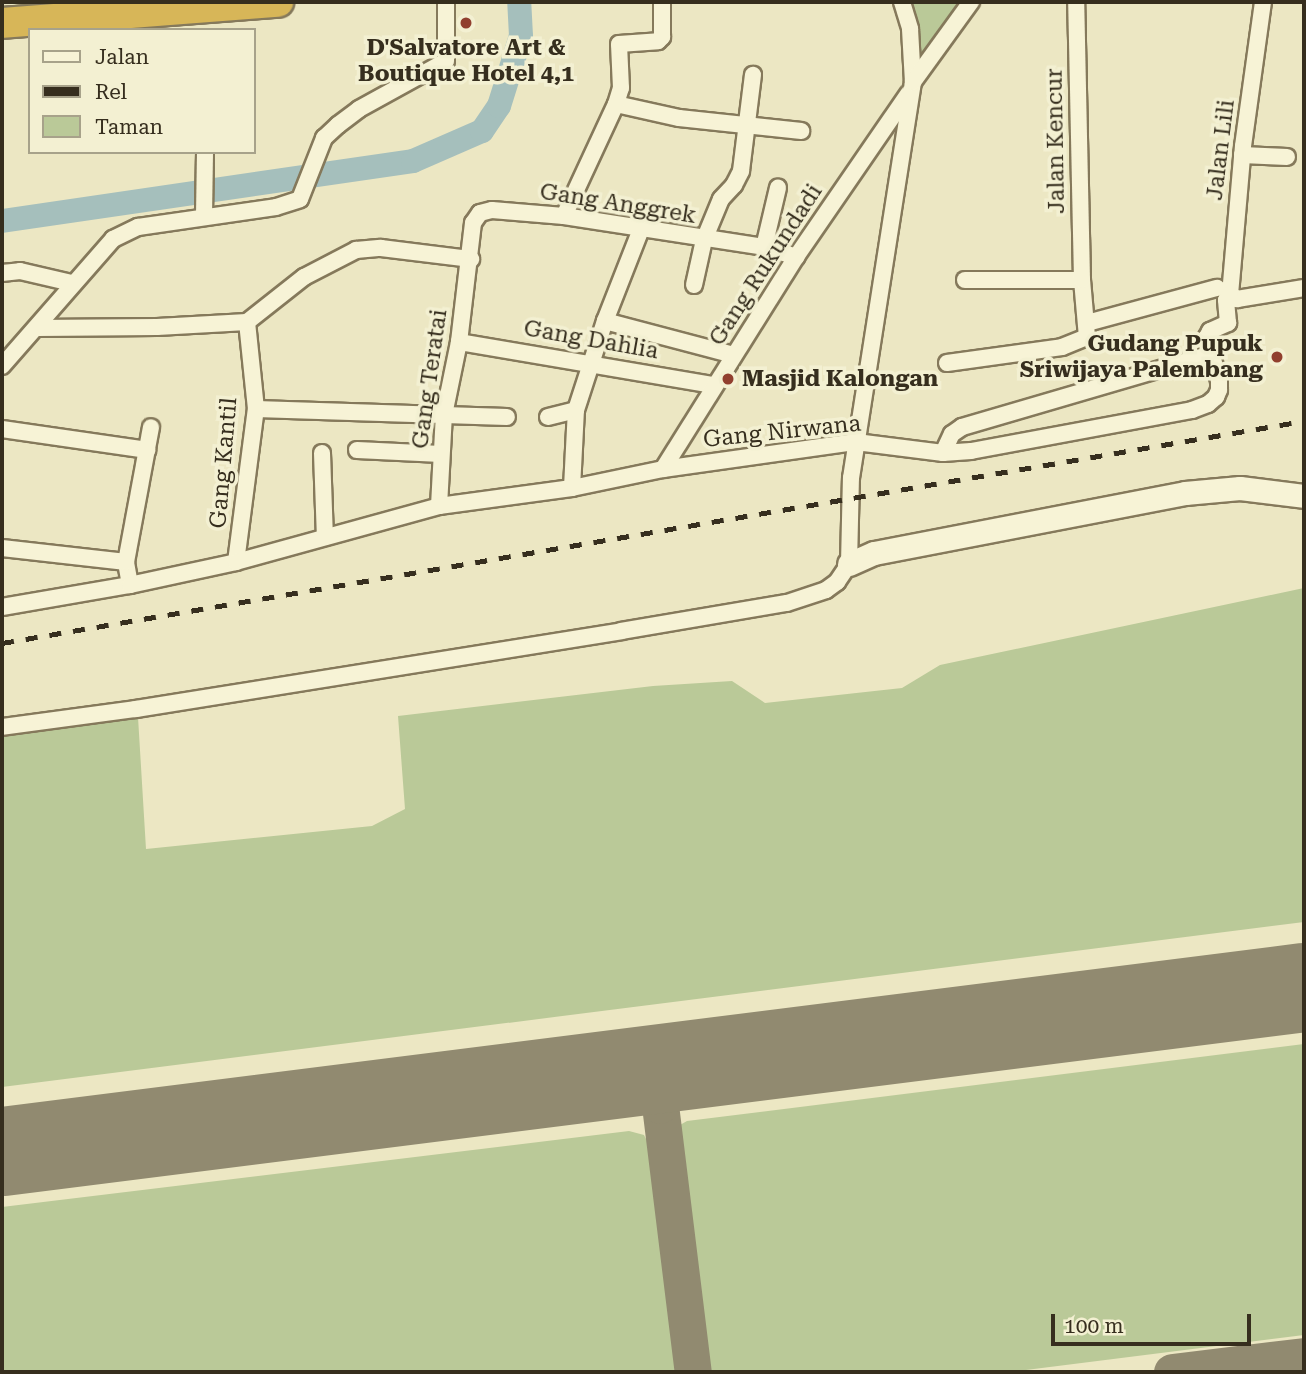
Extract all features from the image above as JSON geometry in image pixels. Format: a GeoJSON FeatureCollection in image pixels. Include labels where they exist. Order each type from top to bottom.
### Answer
{"type":"FeatureCollection","features":[{"type":"Feature","properties":{"kind":"highway"},"geometry":{"type":"LineString","coordinates":[[2,2],[10,2]]}},
{"type":"Feature","properties":{"kind":"highway"},"geometry":{"type":"LineString","coordinates":[[2,23],[195,20],[278,2]]}},
{"type":"Feature","properties":{"kind":"street"},"geometry":{"type":"LineString","coordinates":[[2,366],[113,239],[138,228],[293,204],[300,199],[324,138],[359,109],[446,61],[446,2]]}},
{"type":"Feature","properties":{"kind":"street"},"geometry":{"type":"LineString","coordinates":[[564,216],[616,104],[621,88],[618,44],[658,41],[662,37],[662,2]]}},
{"type":"Feature","properties":{"kind":"street"},"geometry":{"type":"LineString","coordinates":[[849,564],[849,499],[856,442],[912,85],[910,29],[902,2]]}},
{"type":"Feature","properties":{"kind":"street","name":"Gang Rukundadi"},"geometry":{"type":"LineString","coordinates":[[663,468],[796,257],[971,2]]}},
{"type":"Feature","properties":{"kind":"street","name":"Jalan Kencur"},"geometry":{"type":"LineString","coordinates":[[1076,2],[1082,280],[1087,323]]}},
{"type":"Feature","properties":{"kind":"street","name":"Jalan Lili"},"geometry":{"type":"LineString","coordinates":[[1228,294],[1242,155],[1264,2]]}},
{"type":"Feature","properties":{"kind":"street"},"geometry":{"type":"LineString","coordinates":[[694,285],[704,240],[725,192],[738,179],[748,125],[753,75]]}},
{"type":"Feature","properties":{"kind":"street"},"geometry":{"type":"LineString","coordinates":[[616,104],[679,118],[801,131]]}},
{"type":"Feature","properties":{"kind":"street"},"geometry":{"type":"LineString","coordinates":[[204,216],[205,154]]}},
{"type":"Feature","properties":{"kind":"street"},"geometry":{"type":"LineString","coordinates":[[1242,155],[1287,157]]}},
{"type":"Feature","properties":{"kind":"street"},"geometry":{"type":"LineString","coordinates":[[764,247],[778,188]]}},
{"type":"Feature","properties":{"kind":"street","name":"Gang Anggrek"},"geometry":{"type":"LineString","coordinates":[[471,260],[473,223],[480,213],[492,210],[564,216],[704,240],[764,247],[796,257]]}},
{"type":"Feature","properties":{"kind":"street"},"geometry":{"type":"LineString","coordinates":[[572,488],[576,410],[605,321],[641,229]]}},
{"type":"Feature","properties":{"kind":"street"},"geometry":{"type":"LineString","coordinates":[[37,328],[156,327],[247,322],[304,277],[356,250],[381,248],[471,260]]}},
{"type":"Feature","properties":{"kind":"street","name":"Gang Teratai"},"geometry":{"type":"LineString","coordinates":[[439,506],[444,415],[459,342],[471,260]]}},
{"type":"Feature","properties":{"kind":"street"},"geometry":{"type":"LineString","coordinates":[[2,273],[20,271],[72,283]]}},
{"type":"Feature","properties":{"kind":"street"},"geometry":{"type":"LineString","coordinates":[[965,281],[1082,280]]}},
{"type":"Feature","properties":{"kind":"street"},"geometry":{"type":"LineString","coordinates":[[947,363],[1078,343],[1087,337],[1087,323],[1228,294],[1304,288]]}},
{"type":"Feature","properties":{"kind":"street","name":"Gang Nirwana"},"geometry":{"type":"LineString","coordinates":[[2,607],[130,585],[236,562],[439,506],[572,488],[663,468],[856,442],[943,453],[1027,442],[1208,404],[1219,390],[1208,334],[1228,323],[1228,294]]}},
{"type":"Feature","properties":{"kind":"street"},"geometry":{"type":"LineString","coordinates":[[605,321],[734,355]]}},
{"type":"Feature","properties":{"kind":"street","name":"Gang Kantil"},"geometry":{"type":"LineString","coordinates":[[236,562],[256,409],[247,322]]}},
{"type":"Feature","properties":{"kind":"street","name":"Gang Dahlia"},"geometry":{"type":"LineString","coordinates":[[459,342],[591,362],[715,385]]}},
{"type":"Feature","properties":{"kind":"street"},"geometry":{"type":"LineString","coordinates":[[943,453],[952,434],[962,427],[1212,354]]}},
{"type":"Feature","properties":{"kind":"street"},"geometry":{"type":"LineString","coordinates":[[256,409],[507,417]]}},
{"type":"Feature","properties":{"kind":"street"},"geometry":{"type":"LineString","coordinates":[[548,417],[576,410]]}},
{"type":"Feature","properties":{"kind":"street"},"geometry":{"type":"LineString","coordinates":[[130,585],[126,562],[151,427]]}},
{"type":"Feature","properties":{"kind":"street"},"geometry":{"type":"LineString","coordinates":[[2,429],[147,450]]}},
{"type":"Feature","properties":{"kind":"street"},"geometry":{"type":"LineString","coordinates":[[357,450],[441,454]]}},
{"type":"Feature","properties":{"kind":"street"},"geometry":{"type":"LineString","coordinates":[[322,453],[325,537]]}},
{"type":"Feature","properties":{"kind":"street"},"geometry":{"type":"LineString","coordinates":[[2,727],[136,709],[787,603],[826,590],[837,582],[849,564],[874,553],[1185,493],[1240,488],[1304,496]]}},
{"type":"Feature","properties":{"kind":"street"},"geometry":{"type":"LineString","coordinates":[[2,548],[126,562]]}},
{"type":"Feature","properties":{"kind":"green space"},"geometry":{"type":"Polygon","coordinates":[[[909,2],[959,2],[921,60],[919,38],[909,2]]]}},
{"type":"Feature","properties":{"kind":"green space"},"geometry":{"type":"Polygon","coordinates":[[[1304,588],[1304,922],[2,1087],[2,736],[138,717],[146,849],[372,826],[405,809],[398,716],[653,686],[732,681],[765,703],[902,688],[940,665],[1304,588]]]}},
{"type":"Feature","properties":{"kind":"green space"},"geometry":{"type":"Polygon","coordinates":[[[1304,1044],[1304,1335],[1010,1372],[704,1372],[675,1134],[680,1125],[687,1121],[1304,1044]]]}},
{"type":"Feature","properties":{"kind":"green space"},"geometry":{"type":"Polygon","coordinates":[[[629,1131],[644,1135],[652,1151],[678,1372],[2,1372],[2,1207],[629,1131]]]}},
{"type":"Feature","properties":{"kind":"waterway"},"geometry":{"type":"LineString","coordinates":[[2,221],[413,161],[482,131],[499,106],[521,36],[519,2]]}},
{"type":"Feature","properties":{"kind":"taxiway"},"geometry":{"type":"LineString","coordinates":[[682,1066],[664,1087],[660,1105],[693,1372]]}},
{"type":"Feature","properties":{"kind":"taxiway"},"geometry":{"type":"LineString","coordinates":[[621,1074],[651,1089],[660,1105]]}},
{"type":"Feature","properties":{"kind":"taxiway"},"geometry":{"type":"LineString","coordinates":[[1172,1372],[1304,1356]]}},
{"type":"Feature","properties":{"kind":"runway"},"geometry":{"type":"LineString","coordinates":[[2,1151],[1304,987]]}},
{"type":"Feature","properties":{"kind":"railway"},"geometry":{"type":"LineString","coordinates":[[2,643],[1304,421]]}},
{"type":"Feature","properties":{"kind":"place","name":"D'Salvatore Art & Boutique Hotel 4,1"},"geometry":{"type":"Point","coordinates":[466,23]}},
{"type":"Feature","properties":{"kind":"place","name":"Gudang Pupuk Sriwijaya Palembang"},"geometry":{"type":"Point","coordinates":[1277,357]}},
{"type":"Feature","properties":{"kind":"place","name":"Masjid Kalongan"},"geometry":{"type":"Point","coordinates":[728,379]}}]}
